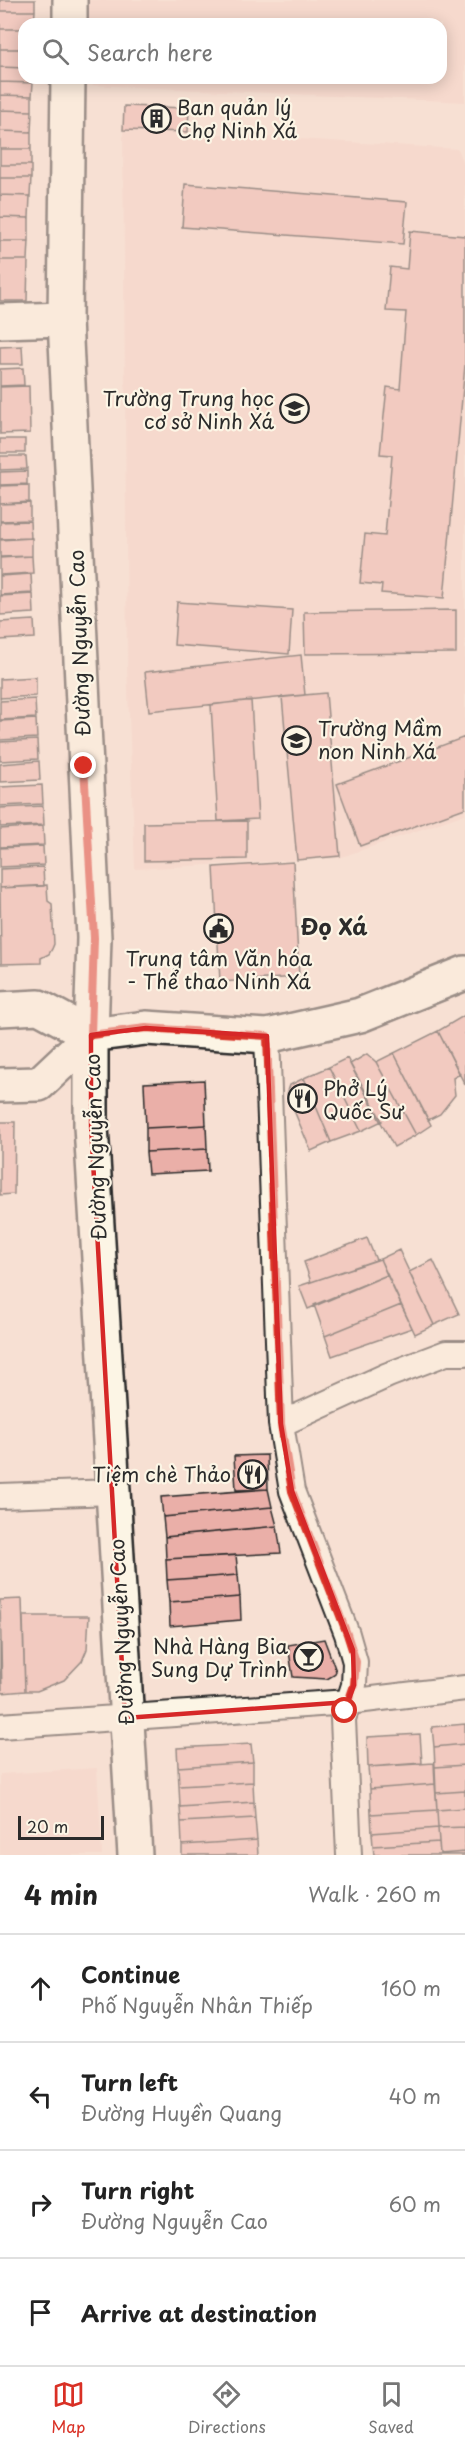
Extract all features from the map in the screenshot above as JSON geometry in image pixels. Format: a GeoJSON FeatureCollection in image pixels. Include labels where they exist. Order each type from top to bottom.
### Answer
{"type":"FeatureCollection","features":[{"type":"Feature","properties":{"kind":"main road"},"geometry":{"type":"LineString","coordinates":[[70,0],[70,18]]}},
{"type":"Feature","properties":{"kind":"main road","name":"Đường Nguyễn Cao"},"geometry":{"type":"LineString","coordinates":[[68,84],[65,319],[94,938],[91,1126],[135,1855]]}},
{"type":"Feature","properties":{"kind":"main road"},"geometry":{"type":"LineString","coordinates":[[0,321],[65,319]]}},
{"type":"Feature","properties":{"kind":"main road"},"geometry":{"type":"LineString","coordinates":[[0,1009],[39,1007],[91,1035],[146,1028],[267,1036],[360,1015],[465,973]]}},
{"type":"Feature","properties":{"kind":"main road"},"geometry":{"type":"LineString","coordinates":[[0,1085],[39,1084],[91,1035]]}},
{"type":"Feature","properties":{"kind":"street"},"geometry":{"type":"LineString","coordinates":[[267,1036],[281,1424],[292,1491],[356,1662],[354,1685],[343,1726],[349,1855]]}},
{"type":"Feature","properties":{"kind":"street"},"geometry":{"type":"LineString","coordinates":[[281,1424],[388,1375],[446,1353],[465,1353]]}},
{"type":"Feature","properties":{"kind":"street"},"geometry":{"type":"LineString","coordinates":[[0,1496],[113,1492]]}},
{"type":"Feature","properties":{"kind":"street"},"geometry":{"type":"LineString","coordinates":[[0,1726],[348,1702],[465,1688]]}},
{"type":"Feature","properties":{"kind":"highlighted area"},"geometry":{"type":"Polygon","coordinates":[[[146,1028],[267,1036],[281,1424],[292,1491],[353,1650],[354,1685],[348,1702],[125,1718],[91,1126],[91,1035],[146,1028]]]}},
{"type":"Feature","properties":{"kind":"shaded area"},"geometry":{"type":"Polygon","coordinates":[[[70,0],[465,0],[465,102],[68,84],[447,84],[447,18],[70,18],[70,0]]]}},
{"type":"Feature","properties":{"kind":"shaded area","name":"Trường Trung học cơ sở Ninh Xá"},"geometry":{"type":"Polygon","coordinates":[[[123,130],[458,149],[465,166],[465,814],[339,858],[135,869],[127,666],[123,130]]]}},
{"type":"Feature","properties":{"kind":"shaded area"},"geometry":{"type":"Polygon","coordinates":[[[97,1768],[102,1855],[0,1855],[0,1774],[97,1768]]]}},
{"type":"Feature","properties":{"kind":"building"},"geometry":{"type":"Polygon","coordinates":[[[0,0],[35,0],[35,11],[0,11],[0,0]]]}},
{"type":"Feature","properties":{"kind":"building"},"geometry":{"type":"Polygon","coordinates":[[[0,11],[35,11],[34,18],[18,18],[18,29],[0,29],[0,11]]]}},
{"type":"Feature","properties":{"kind":"building"},"geometry":{"type":"Polygon","coordinates":[[[0,29],[18,29],[18,49],[0,49],[0,29]]]}},
{"type":"Feature","properties":{"kind":"building"},"geometry":{"type":"Polygon","coordinates":[[[0,49],[18,49],[18,68],[0,67],[0,49]]]}},
{"type":"Feature","properties":{"kind":"building"},"geometry":{"type":"Polygon","coordinates":[[[0,67],[18,68],[18,83],[0,82],[0,67]]]}},
{"type":"Feature","properties":{"kind":"building"},"geometry":{"type":"Polygon","coordinates":[[[0,82],[33,84],[32,96],[0,95],[0,82]]]}},
{"type":"Feature","properties":{"kind":"building"},"geometry":{"type":"Polygon","coordinates":[[[0,95],[32,96],[32,111],[0,110],[0,95]]]}},
{"type":"Feature","properties":{"kind":"building","name":"Ban quản lý Chợ Ninh Xá"},"geometry":{"type":"Polygon","coordinates":[[[124,106],[189,108],[188,132],[123,130],[124,106]]]}},
{"type":"Feature","properties":{"kind":"building"},"geometry":{"type":"Polygon","coordinates":[[[0,110],[32,111],[31,132],[0,131],[0,110]]]}},
{"type":"Feature","properties":{"kind":"building"},"geometry":{"type":"Polygon","coordinates":[[[0,131],[31,132],[31,149],[0,149],[0,131]]]}},
{"type":"Feature","properties":{"kind":"building"},"geometry":{"type":"Polygon","coordinates":[[[0,149],[31,149],[31,165],[0,165],[0,149]]]}},
{"type":"Feature","properties":{"kind":"building"},"geometry":{"type":"Polygon","coordinates":[[[0,165],[31,165],[31,178],[0,178],[0,165]]]}},
{"type":"Feature","properties":{"kind":"building"},"geometry":{"type":"Polygon","coordinates":[[[0,178],[31,178],[30,196],[0,195],[0,178]]]}},
{"type":"Feature","properties":{"kind":"building"},"geometry":{"type":"Polygon","coordinates":[[[185,184],[407,202],[403,244],[182,227],[185,184]]]}},
{"type":"Feature","properties":{"kind":"building"},"geometry":{"type":"Polygon","coordinates":[[[0,195],[30,196],[29,218],[0,217],[0,195]]]}},
{"type":"Feature","properties":{"kind":"building"},"geometry":{"type":"Polygon","coordinates":[[[0,217],[29,218],[29,241],[0,241],[0,217]]]}},
{"type":"Feature","properties":{"kind":"building"},"geometry":{"type":"Polygon","coordinates":[[[410,231],[465,236],[465,365],[444,598],[381,593],[382,585],[360,583],[365,534],[385,536],[392,455],[380,454],[387,387],[400,389],[406,312],[386,311],[390,267],[407,269],[410,231]]]}},
{"type":"Feature","properties":{"kind":"building"},"geometry":{"type":"Polygon","coordinates":[[[0,241],[29,241],[28,260],[0,260],[0,241]]]}},
{"type":"Feature","properties":{"kind":"building"},"geometry":{"type":"Polygon","coordinates":[[[0,260],[28,260],[27,301],[0,301],[0,260]]]}},
{"type":"Feature","properties":{"kind":"building"},"geometry":{"type":"Polygon","coordinates":[[[22,346],[23,364],[0,364],[0,347],[22,346]]]}},
{"type":"Feature","properties":{"kind":"building"},"geometry":{"type":"Polygon","coordinates":[[[23,368],[24,385],[0,386],[0,369],[23,368]]]}},
{"type":"Feature","properties":{"kind":"building"},"geometry":{"type":"Polygon","coordinates":[[[29,386],[30,433],[0,434],[0,387],[29,386]]]}},
{"type":"Feature","properties":{"kind":"building"},"geometry":{"type":"Polygon","coordinates":[[[0,439],[25,439],[25,453],[0,453],[0,439]]]}},
{"type":"Feature","properties":{"kind":"building"},"geometry":{"type":"Polygon","coordinates":[[[0,456],[26,456],[27,469],[0,470],[0,456]]]}},
{"type":"Feature","properties":{"kind":"building"},"geometry":{"type":"Polygon","coordinates":[[[27,471],[27,484],[0,485],[0,472],[27,471]]]}},
{"type":"Feature","properties":{"kind":"building"},"geometry":{"type":"Polygon","coordinates":[[[29,485],[29,502],[0,504],[0,486],[29,485]]]}},
{"type":"Feature","properties":{"kind":"building"},"geometry":{"type":"Polygon","coordinates":[[[30,503],[30,520],[0,521],[0,504],[30,503]]]}},
{"type":"Feature","properties":{"kind":"building"},"geometry":{"type":"Polygon","coordinates":[[[30,521],[31,538],[0,539],[0,522],[30,521]]]}},
{"type":"Feature","properties":{"kind":"building"},"geometry":{"type":"Polygon","coordinates":[[[32,538],[32,556],[0,557],[0,540],[32,538]]]}},
{"type":"Feature","properties":{"kind":"building"},"geometry":{"type":"Polygon","coordinates":[[[32,556],[33,573],[0,575],[0,558],[32,556]]]}},
{"type":"Feature","properties":{"kind":"building"},"geometry":{"type":"Polygon","coordinates":[[[31,574],[32,593],[0,595],[0,576],[31,574]]]}},
{"type":"Feature","properties":{"kind":"building"},"geometry":{"type":"Polygon","coordinates":[[[33,594],[34,613],[0,615],[0,596],[33,594]]]}},
{"type":"Feature","properties":{"kind":"building"},"geometry":{"type":"Polygon","coordinates":[[[177,602],[292,610],[289,654],[174,645],[177,602]]]}},
{"type":"Feature","properties":{"kind":"building"},"geometry":{"type":"Polygon","coordinates":[[[456,610],[456,653],[305,654],[304,612],[456,610]]]}},
{"type":"Feature","properties":{"kind":"building"},"geometry":{"type":"Polygon","coordinates":[[[34,620],[35,638],[0,640],[0,622],[34,620]]]}},
{"type":"Feature","properties":{"kind":"building"},"geometry":{"type":"Polygon","coordinates":[[[301,655],[305,695],[149,711],[145,672],[301,655]]]}},
{"type":"Feature","properties":{"kind":"building"},"geometry":{"type":"Polygon","coordinates":[[[36,677],[36,696],[0,698],[0,679],[36,677]]]}},
{"type":"Feature","properties":{"kind":"building"},"geometry":{"type":"Polygon","coordinates":[[[326,693],[340,856],[297,860],[282,697],[326,693]]]}},
{"type":"Feature","properties":{"kind":"building"},"geometry":{"type":"Polygon","coordinates":[[[35,699],[36,718],[0,720],[0,701],[35,699]]]}},
{"type":"Feature","properties":{"kind":"building"},"geometry":{"type":"Polygon","coordinates":[[[251,700],[258,819],[218,821],[211,705],[251,700]]]}},
{"type":"Feature","properties":{"kind":"building"},"geometry":{"type":"Polygon","coordinates":[[[36,719],[37,738],[0,740],[0,721],[36,719]]]}},
{"type":"Feature","properties":{"kind":"building"},"geometry":{"type":"Polygon","coordinates":[[[465,737],[465,808],[360,846],[337,784],[465,737]]]}},
{"type":"Feature","properties":{"kind":"building"},"geometry":{"type":"Polygon","coordinates":[[[37,740],[38,759],[0,761],[0,742],[37,740]]]}},
{"type":"Feature","properties":{"kind":"building"},"geometry":{"type":"Polygon","coordinates":[[[39,761],[40,780],[0,782],[0,764],[39,761]]]}},
{"type":"Feature","properties":{"kind":"building"},"geometry":{"type":"Polygon","coordinates":[[[42,785],[43,804],[0,806],[0,787],[42,785]]]}},
{"type":"Feature","properties":{"kind":"building"},"geometry":{"type":"Polygon","coordinates":[[[43,806],[44,825],[0,827],[0,808],[43,806]]]}},
{"type":"Feature","properties":{"kind":"building"},"geometry":{"type":"Polygon","coordinates":[[[247,821],[247,859],[144,861],[144,823],[247,821]]]}},
{"type":"Feature","properties":{"kind":"building"},"geometry":{"type":"Polygon","coordinates":[[[43,826],[44,845],[0,847],[0,829],[43,826]]]}},
{"type":"Feature","properties":{"kind":"building"},"geometry":{"type":"Polygon","coordinates":[[[43,846],[44,865],[0,867],[0,848],[43,846]]]}},
{"type":"Feature","properties":{"kind":"building"},"geometry":{"type":"Polygon","coordinates":[[[293,862],[299,977],[220,982],[214,867],[293,862]]]}},
{"type":"Feature","properties":{"kind":"building"},"geometry":{"type":"Polygon","coordinates":[[[43,867],[44,886],[0,888],[0,869],[43,867]]]}},
{"type":"Feature","properties":{"kind":"building"},"geometry":{"type":"Polygon","coordinates":[[[47,885],[48,901],[52,904],[54,944],[52,949],[49,954],[41,958],[41,963],[1,964],[0,888],[47,885]]]}},
{"type":"Feature","properties":{"kind":"building"},"geometry":{"type":"Polygon","coordinates":[[[465,1015],[465,1085],[438,1031],[465,1015]]]}},
{"type":"Feature","properties":{"kind":"building"},"geometry":{"type":"Polygon","coordinates":[[[438,1031],[460,1074],[453,1078],[455,1095],[440,1114],[428,1120],[394,1053],[438,1031]]]}},
{"type":"Feature","properties":{"kind":"building"},"geometry":{"type":"Polygon","coordinates":[[[394,1053],[431,1125],[416,1135],[376,1062],[394,1053]]]}},
{"type":"Feature","properties":{"kind":"building"},"geometry":{"type":"Polygon","coordinates":[[[367,1054],[376,1062],[416,1135],[394,1147],[350,1064],[367,1054]]]}},
{"type":"Feature","properties":{"kind":"building"},"geometry":{"type":"Polygon","coordinates":[[[347,1058],[382,1121],[361,1131],[329,1067],[347,1058]]]}},
{"type":"Feature","properties":{"kind":"building"},"geometry":{"type":"Polygon","coordinates":[[[329,1067],[361,1131],[331,1142],[304,1078],[329,1067]]]}},
{"type":"Feature","properties":{"kind":"building"},"geometry":{"type":"Polygon","coordinates":[[[304,1078],[331,1142],[311,1151],[287,1094],[290,1085],[304,1078]]]}},
{"type":"Feature","properties":{"kind":"building"},"geometry":{"type":"Polygon","coordinates":[[[204,1080],[206,1125],[146,1128],[144,1083],[204,1080]]]}},
{"type":"Feature","properties":{"kind":"building"},"geometry":{"type":"Polygon","coordinates":[[[0,1122],[15,1122],[14,1194],[0,1195],[0,1122]]]}},
{"type":"Feature","properties":{"kind":"building"},"geometry":{"type":"Polygon","coordinates":[[[206,1125],[207,1149],[146,1152],[146,1128],[206,1125]]]}},
{"type":"Feature","properties":{"kind":"building"},"geometry":{"type":"Polygon","coordinates":[[[207,1149],[208,1171],[148,1174],[146,1152],[207,1149]]]}},
{"type":"Feature","properties":{"kind":"building"},"geometry":{"type":"Polygon","coordinates":[[[367,1238],[376,1260],[311,1282],[304,1262],[367,1238]]]}},
{"type":"Feature","properties":{"kind":"building"},"geometry":{"type":"Polygon","coordinates":[[[399,1250],[434,1325],[415,1334],[380,1259],[399,1250]]]}},
{"type":"Feature","properties":{"kind":"building"},"geometry":{"type":"Polygon","coordinates":[[[380,1259],[387,1275],[308,1309],[299,1286],[380,1259]]]}},
{"type":"Feature","properties":{"kind":"building"},"geometry":{"type":"Polygon","coordinates":[[[433,1260],[459,1314],[434,1325],[409,1272],[433,1260]]]}},
{"type":"Feature","properties":{"kind":"building"},"geometry":{"type":"Polygon","coordinates":[[[387,1275],[401,1305],[325,1336],[314,1305],[387,1275]]]}},
{"type":"Feature","properties":{"kind":"building"},"geometry":{"type":"Polygon","coordinates":[[[401,1305],[412,1328],[332,1356],[325,1336],[401,1305]]]}},
{"type":"Feature","properties":{"kind":"building"},"geometry":{"type":"Polygon","coordinates":[[[267,1455],[268,1489],[236,1490],[234,1456],[267,1455]]]}},
{"type":"Feature","properties":{"kind":"building"},"geometry":{"type":"Polygon","coordinates":[[[268,1489],[272,1507],[163,1517],[161,1497],[268,1489]]]}},
{"type":"Feature","properties":{"kind":"building"},"geometry":{"type":"Polygon","coordinates":[[[272,1507],[277,1526],[165,1537],[163,1517],[272,1507]]]}},
{"type":"Feature","properties":{"kind":"building"},"geometry":{"type":"Polygon","coordinates":[[[277,1526],[281,1553],[166,1559],[165,1537],[277,1526]]]}},
{"type":"Feature","properties":{"kind":"building"},"geometry":{"type":"Polygon","coordinates":[[[236,1555],[238,1575],[167,1580],[166,1559],[236,1555]]]}},
{"type":"Feature","properties":{"kind":"building"},"geometry":{"type":"Polygon","coordinates":[[[238,1575],[240,1597],[169,1602],[167,1580],[238,1575]]]}},
{"type":"Feature","properties":{"kind":"building"},"geometry":{"type":"Polygon","coordinates":[[[240,1597],[241,1620],[170,1626],[169,1602],[240,1597]]]}},
{"type":"Feature","properties":{"kind":"building"},"geometry":{"type":"Polygon","coordinates":[[[22,1599],[25,1691],[2,1693],[0,1600],[22,1599]]]}},
{"type":"Feature","properties":{"kind":"building"},"geometry":{"type":"Polygon","coordinates":[[[23,1616],[89,1616],[87,1649],[82,1661],[64,1680],[37,1691],[25,1691],[23,1616]]]}},
{"type":"Feature","properties":{"kind":"building"},"geometry":{"type":"Polygon","coordinates":[[[324,1639],[336,1671],[334,1675],[327,1679],[293,1677],[288,1645],[324,1639]]]}},
{"type":"Feature","properties":{"kind":"building"},"geometry":{"type":"Polygon","coordinates":[[[0,1641],[2,1693],[0,1693],[0,1641]]]}},
{"type":"Feature","properties":{"kind":"building"},"geometry":{"type":"Polygon","coordinates":[[[465,1724],[465,1744],[434,1747],[432,1727],[465,1724]]]}},
{"type":"Feature","properties":{"kind":"building"},"geometry":{"type":"Polygon","coordinates":[[[420,1734],[422,1763],[368,1767],[367,1737],[420,1734]]]}},
{"type":"Feature","properties":{"kind":"building"},"geometry":{"type":"Polygon","coordinates":[[[251,1744],[253,1762],[178,1767],[177,1748],[251,1744]]]}},
{"type":"Feature","properties":{"kind":"building"},"geometry":{"type":"Polygon","coordinates":[[[465,1744],[465,1765],[435,1767],[434,1747],[465,1744]]]}},
{"type":"Feature","properties":{"kind":"building"},"geometry":{"type":"Polygon","coordinates":[[[253,1762],[253,1782],[179,1786],[178,1767],[253,1762]]]}},
{"type":"Feature","properties":{"kind":"building"},"geometry":{"type":"Polygon","coordinates":[[[434,1763],[435,1784],[370,1789],[368,1767],[434,1763]]]}},
{"type":"Feature","properties":{"kind":"building"},"geometry":{"type":"Polygon","coordinates":[[[465,1765],[465,1791],[436,1793],[435,1767],[465,1765]]]}},
{"type":"Feature","properties":{"kind":"building"},"geometry":{"type":"Polygon","coordinates":[[[253,1782],[254,1802],[180,1807],[179,1786],[253,1782]]]}},
{"type":"Feature","properties":{"kind":"building"},"geometry":{"type":"Polygon","coordinates":[[[435,1784],[437,1810],[371,1814],[370,1789],[435,1784]]]}},
{"type":"Feature","properties":{"kind":"building"},"geometry":{"type":"Polygon","coordinates":[[[465,1791],[465,1808],[437,1810],[436,1793],[465,1791]]]}},
{"type":"Feature","properties":{"kind":"building"},"geometry":{"type":"Polygon","coordinates":[[[254,1802],[255,1818],[181,1822],[180,1807],[254,1802]]]}},
{"type":"Feature","properties":{"kind":"building"},"geometry":{"type":"Polygon","coordinates":[[[465,1808],[465,1827],[438,1828],[437,1810],[465,1808]]]}},
{"type":"Feature","properties":{"kind":"building"},"geometry":{"type":"Polygon","coordinates":[[[437,1810],[438,1828],[372,1833],[371,1814],[437,1810]]]}},
{"type":"Feature","properties":{"kind":"building"},"geometry":{"type":"Polygon","coordinates":[[[255,1818],[257,1840],[182,1845],[181,1822],[255,1818]]]}},
{"type":"Feature","properties":{"kind":"building"},"geometry":{"type":"Polygon","coordinates":[[[465,1827],[465,1852],[440,1854],[438,1828],[465,1827]]]}},
{"type":"Feature","properties":{"kind":"building"},"geometry":{"type":"Polygon","coordinates":[[[438,1828],[439,1842],[373,1846],[372,1833],[438,1828]]]}},
{"type":"Feature","properties":{"kind":"building"},"geometry":{"type":"Polygon","coordinates":[[[257,1840],[258,1855],[182,1855],[182,1845],[257,1840]]]}},
{"type":"Feature","properties":{"kind":"building"},"geometry":{"type":"Polygon","coordinates":[[[439,1842],[440,1855],[374,1855],[373,1846],[439,1842]]]}},
{"type":"Feature","properties":{"kind":"building"},"geometry":{"type":"Polygon","coordinates":[[[465,1852],[465,1855],[440,1855],[440,1854],[465,1852]]]}},
{"type":"Feature","properties":{"kind":"place","name":"Ban quản lý Chợ Ninh Xá"},"geometry":{"type":"Point","coordinates":[156,119]}},
{"type":"Feature","properties":{"kind":"place","name":"Trường Trung học cơ sở Ninh Xá"},"geometry":{"type":"Point","coordinates":[295,409]}},
{"type":"Feature","properties":{"kind":"place","name":"Trường Mầm non Ninh Xá"},"geometry":{"type":"Point","coordinates":[297,740]}},
{"type":"Feature","properties":{"kind":"place","name":"Trung tâm Văn hóa - Thể thao Ninh Xá"},"geometry":{"type":"Point","coordinates":[219,928]}},
{"type":"Feature","properties":{"kind":"place","name":"Phở Lý Quốc Sư"},"geometry":{"type":"Point","coordinates":[302,1099]}},
{"type":"Feature","properties":{"kind":"place","name":"Tiệm chè Thảo"},"geometry":{"type":"Point","coordinates":[252,1474]}},
{"type":"Feature","properties":{"kind":"place","name":"Nhà Hàng Bia Sung Dự Trình"},"geometry":{"type":"Point","coordinates":[309,1657]}},
{"type":"Feature","properties":{"kind":"district","name":"Đọ Xá"},"geometry":{"type":"Point","coordinates":[334,925]}},
{"type":"Feature","properties":{"kind":"route"},"geometry":{"type":"LineString","coordinates":[[84,766],[94,938],[91,1035],[146,1028],[267,1036],[281,1424],[292,1491],[356,1662],[354,1685],[345,1711]]}}]}
